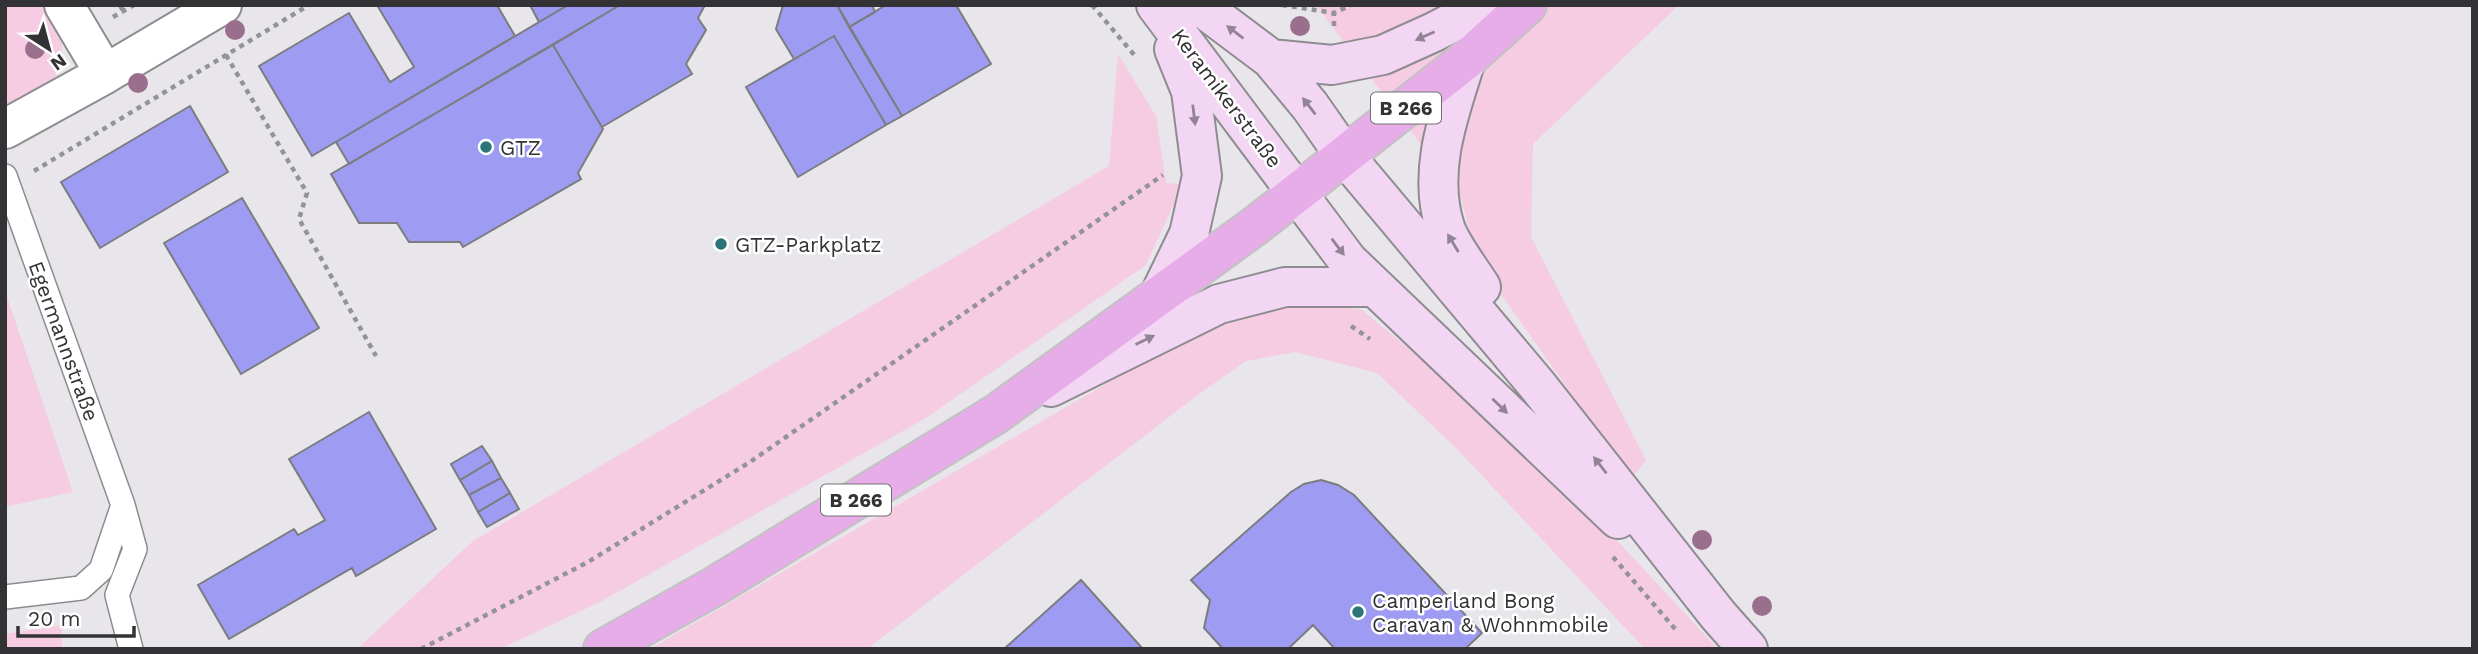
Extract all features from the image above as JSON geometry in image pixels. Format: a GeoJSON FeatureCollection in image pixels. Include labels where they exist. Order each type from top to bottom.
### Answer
{"type":"FeatureCollection","features":[{"type":"Feature","properties":{"kind":"main road","name":"Keramikerstraße"},"geometry":{"type":"LineString","coordinates":[[1155,5],[1348,261],[1718,615]]}},
{"type":"Feature","properties":{"kind":"main road"},"geometry":{"type":"LineString","coordinates":[[1155,5],[1191,91],[1202,176],[1189,234],[1159,296]]}},
{"type":"Feature","properties":{"kind":"main road","name":"Keramikerstraße"},"geometry":{"type":"LineString","coordinates":[[1199,5],[1270,59],[1310,106],[1345,156],[1538,386]]}},
{"type":"Feature","properties":{"kind":"main road"},"geometry":{"type":"LineString","coordinates":[[1270,59],[1332,65],[1383,55],[1486,5]]}},
{"type":"Feature","properties":{"kind":"main road","name":"B 266"},"geometry":{"type":"LineString","coordinates":[[603,649],[715,586],[996,414],[1345,156],[1466,60],[1527,5]]}},
{"type":"Feature","properties":{"kind":"main road"},"geometry":{"type":"LineString","coordinates":[[1466,60],[1444,128],[1437,181],[1445,229],[1538,386],[1718,615],[1748,649]]}},
{"type":"Feature","properties":{"kind":"main road"},"geometry":{"type":"LineString","coordinates":[[996,414],[1219,304],[1285,287],[1374,287]]}},
{"type":"Feature","properties":{"kind":"street"},"geometry":{"type":"LineString","coordinates":[[64,5],[105,74]]}},
{"type":"Feature","properties":{"kind":"street"},"geometry":{"type":"LineString","coordinates":[[5,130],[222,5]]}},
{"type":"Feature","properties":{"kind":"lane","name":"Egermannstraße"},"geometry":{"type":"LineString","coordinates":[[7,181],[123,505],[135,549],[117,595],[131,649]]}},
{"type":"Feature","properties":{"kind":"lane"},"geometry":{"type":"LineString","coordinates":[[5,597],[80,588],[101,570],[123,505]]}},
{"type":"Feature","properties":{"kind":"path"},"geometry":{"type":"LineString","coordinates":[[120,5],[123,11]]}},
{"type":"Feature","properties":{"kind":"path"},"geometry":{"type":"LineString","coordinates":[[7,181],[309,5]]}},
{"type":"Feature","properties":{"kind":"path"},"geometry":{"type":"LineString","coordinates":[[1282,5],[1334,13],[1351,5]]}},
{"type":"Feature","properties":{"kind":"path"},"geometry":{"type":"LineString","coordinates":[[226,55],[307,192],[299,219],[376,356]]}},
{"type":"Feature","properties":{"kind":"path"},"geometry":{"type":"LineString","coordinates":[[421,649],[588,562],[750,462],[1169,170]]}},
{"type":"Feature","properties":{"kind":"shaded area"},"geometry":{"type":"Polygon","coordinates":[[[5,5],[41,5],[62,42],[62,55],[55,78],[41,95],[5,110],[5,5]]]}},
{"type":"Feature","properties":{"kind":"shaded area"},"geometry":{"type":"Polygon","coordinates":[[[1316,5],[1679,5],[1533,144],[1531,237],[1646,460],[1631,479],[1477,260],[1461,198],[1316,5]]]}},
{"type":"Feature","properties":{"kind":"shaded area"},"geometry":{"type":"Polygon","coordinates":[[[1118,54],[1156,116],[1166,183],[1183,184],[1146,265],[926,418],[600,602],[500,649],[357,649],[473,541],[1109,166],[1118,54]]]}},
{"type":"Feature","properties":{"kind":"shaded area"},"geometry":{"type":"Polygon","coordinates":[[[5,291],[73,492],[5,507],[5,291]]]}},
{"type":"Feature","properties":{"kind":"shaded area"},"geometry":{"type":"Polygon","coordinates":[[[1297,299],[1362,310],[1530,447],[1718,649],[1645,649],[1456,448],[1377,373],[1295,352],[1246,361],[1199,394],[867,649],[650,649],[1171,346],[1245,309],[1297,299]]]}},
{"type":"Feature","properties":{"kind":"shaded area"},"geometry":{"type":"Polygon","coordinates":[[[62,625],[62,647],[5,649],[5,634],[62,625]]]}},
{"type":"Feature","properties":{"kind":"building"},"geometry":{"type":"Polygon","coordinates":[[[377,5],[497,5],[515,36],[312,156],[259,66],[349,13],[390,82],[414,67],[377,5]]]}},
{"type":"Feature","properties":{"kind":"building"},"geometry":{"type":"Polygon","coordinates":[[[530,5],[568,5],[539,22],[530,5]]]}},
{"type":"Feature","properties":{"kind":"building"},"geometry":{"type":"Polygon","coordinates":[[[568,5],[620,5],[349,164],[336,142],[568,5]]]}},
{"type":"Feature","properties":{"kind":"building","name":"GTZ"},"geometry":{"type":"Polygon","coordinates":[[[620,5],[705,5],[698,18],[706,30],[686,64],[692,74],[602,127],[553,45],[620,5]]]}},
{"type":"Feature","properties":{"kind":"building"},"geometry":{"type":"Polygon","coordinates":[[[783,5],[837,5],[902,116],[886,125],[834,36],[794,59],[776,29],[783,5]]]}},
{"type":"Feature","properties":{"kind":"building"},"geometry":{"type":"Polygon","coordinates":[[[837,5],[872,5],[875,12],[849,27],[837,5]]]}},
{"type":"Feature","properties":{"kind":"building"},"geometry":{"type":"Polygon","coordinates":[[[886,5],[956,5],[991,64],[902,116],[849,27],[886,5]]]}},
{"type":"Feature","properties":{"kind":"building"},"geometry":{"type":"Polygon","coordinates":[[[834,36],[886,125],[798,177],[746,87],[834,36]]]}},
{"type":"Feature","properties":{"kind":"building","name":"GTZ"},"geometry":{"type":"Polygon","coordinates":[[[553,45],[603,129],[578,173],[581,179],[463,247],[460,242],[409,242],[397,223],[359,223],[331,174],[553,45]]]}},
{"type":"Feature","properties":{"kind":"building"},"geometry":{"type":"Polygon","coordinates":[[[190,106],[228,172],[100,248],[61,182],[190,106]]]}},
{"type":"Feature","properties":{"kind":"building"},"geometry":{"type":"Polygon","coordinates":[[[242,198],[319,328],[241,374],[164,243],[242,198]]]}},
{"type":"Feature","properties":{"kind":"building"},"geometry":{"type":"Polygon","coordinates":[[[369,412],[436,529],[356,576],[352,568],[229,639],[198,585],[294,529],[298,535],[325,520],[289,459],[369,412]]]}},
{"type":"Feature","properties":{"kind":"building"},"geometry":{"type":"Polygon","coordinates":[[[482,446],[492,461],[460,480],[451,464],[482,446]]]}},
{"type":"Feature","properties":{"kind":"building"},"geometry":{"type":"Polygon","coordinates":[[[492,461],[501,478],[469,495],[460,480],[492,461]]]}},
{"type":"Feature","properties":{"kind":"building"},"geometry":{"type":"Polygon","coordinates":[[[501,478],[510,493],[478,512],[469,495],[501,478]]]}},
{"type":"Feature","properties":{"kind":"building"},"geometry":{"type":"Polygon","coordinates":[[[1321,480],[1338,485],[1354,495],[1482,633],[1465,649],[1335,649],[1313,625],[1288,649],[1223,649],[1204,628],[1210,600],[1191,580],[1291,492],[1304,484],[1321,480]]]}},
{"type":"Feature","properties":{"kind":"building"},"geometry":{"type":"Polygon","coordinates":[[[510,493],[519,509],[487,527],[478,512],[510,493]]]}},
{"type":"Feature","properties":{"kind":"building"},"geometry":{"type":"Polygon","coordinates":[[[1081,580],[1143,649],[1004,649],[1081,580]]]}},
{"type":"Feature","properties":{"kind":"place","name":"GTZ"},"geometry":{"type":"Point","coordinates":[486,147]}},
{"type":"Feature","properties":{"kind":"place","name":"GTZ-Parkplatz"},"geometry":{"type":"Point","coordinates":[721,244]}},
{"type":"Feature","properties":{"kind":"place","name":"Camperland Bong Caravan & Wohnmobile"},"geometry":{"type":"Point","coordinates":[1358,612]}}]}
